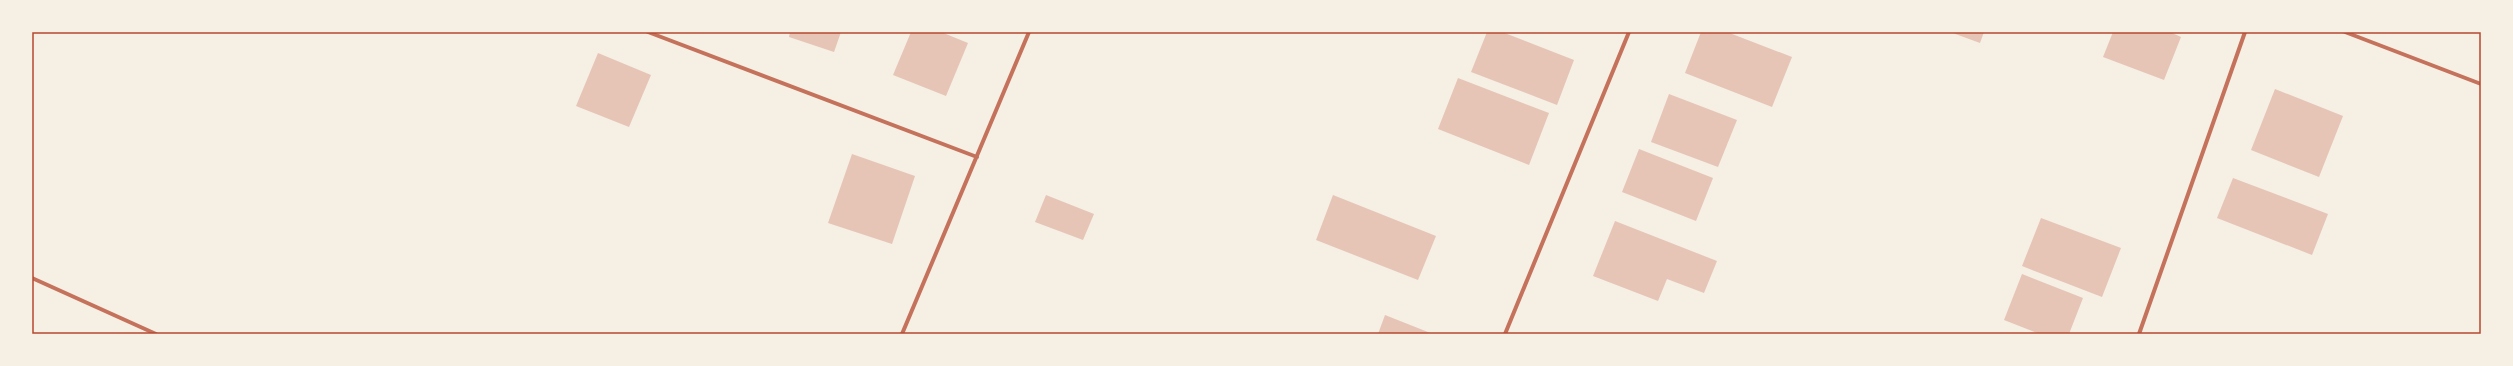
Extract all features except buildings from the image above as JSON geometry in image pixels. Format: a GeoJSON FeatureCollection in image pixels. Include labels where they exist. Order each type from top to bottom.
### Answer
{"type":"FeatureCollection","features":[{"type":"Feature","properties":{"kind":"street"},"geometry":{"type":"LineString","coordinates":[[648,32],[977,157]]}},
{"type":"Feature","properties":{"kind":"street"},"geometry":{"type":"LineString","coordinates":[[902,334],[1029,32]]}},
{"type":"Feature","properties":{"kind":"street"},"geometry":{"type":"LineString","coordinates":[[1505,334],[1629,32]]}},
{"type":"Feature","properties":{"kind":"street"},"geometry":{"type":"LineString","coordinates":[[2139,334],[2245,32]]}},
{"type":"Feature","properties":{"kind":"street"},"geometry":{"type":"LineString","coordinates":[[2346,32],[2481,84]]}},
{"type":"Feature","properties":{"kind":"street"},"geometry":{"type":"LineString","coordinates":[[32,278],[156,334]]}}]}
